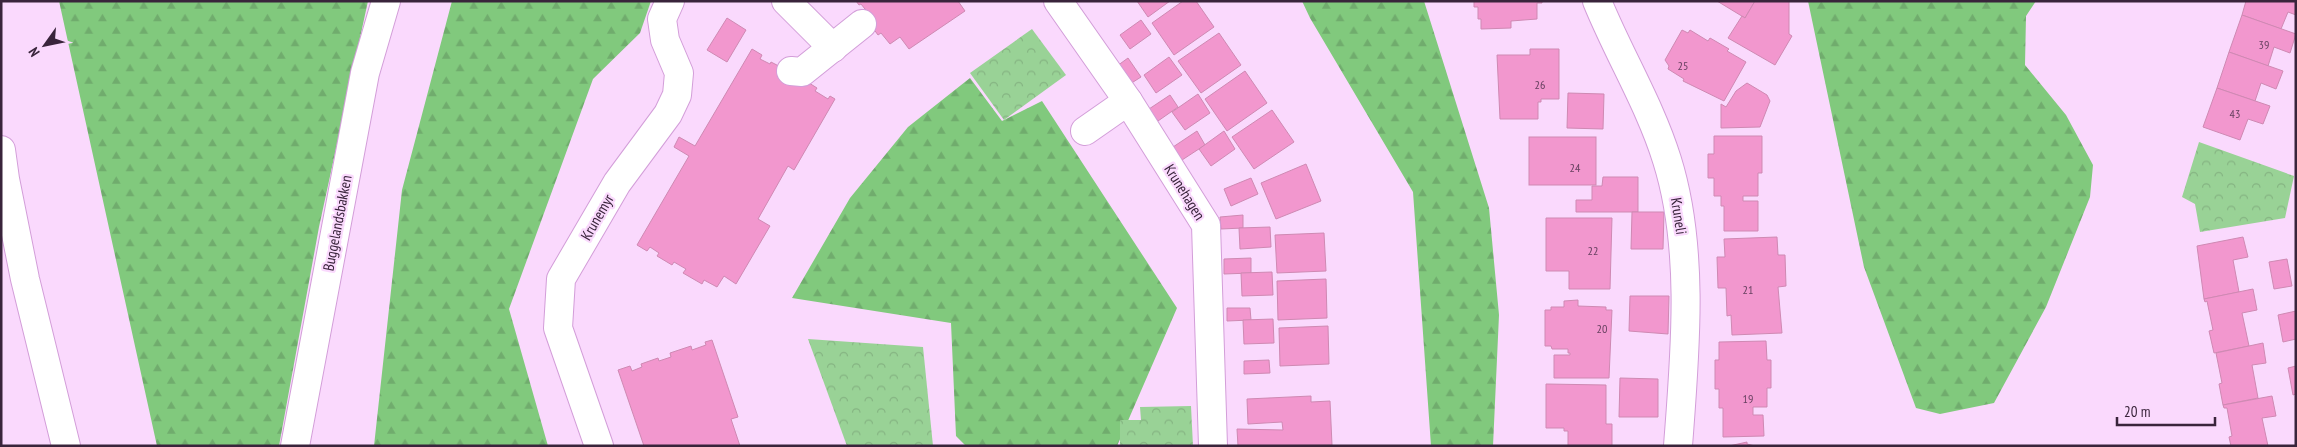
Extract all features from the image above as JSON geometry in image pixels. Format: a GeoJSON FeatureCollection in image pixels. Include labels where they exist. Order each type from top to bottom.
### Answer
{"type":"FeatureCollection","features":[{"type":"Feature","properties":{"kind":"main road","name":"Buggelandsbakken"},"geometry":{"type":"LineString","coordinates":[[295,446],[365,73],[386,1]]}},
{"type":"Feature","properties":{"kind":"main road","name":"Krunemyr"},"geometry":{"type":"LineString","coordinates":[[599,446],[558,328],[561,279],[617,183],[668,114],[677,95],[679,73],[665,40],[662,19],[670,1]]}},
{"type":"Feature","properties":{"kind":"main road"},"geometry":{"type":"LineString","coordinates":[[786,1],[834,48]]}},
{"type":"Feature","properties":{"kind":"main road","name":"Krunehagen"},"geometry":{"type":"LineString","coordinates":[[1058,1],[1128,101],[1206,225],[1213,446]]}},
{"type":"Feature","properties":{"kind":"main road","name":"Kruneli"},"geometry":{"type":"LineString","coordinates":[[1597,1],[1625,65],[1653,121],[1668,161],[1678,203],[1684,252],[1685,312],[1678,446]]}},
{"type":"Feature","properties":{"kind":"main road"},"geometry":{"type":"LineString","coordinates":[[791,71],[802,72],[862,24]]}},
{"type":"Feature","properties":{"kind":"main road"},"geometry":{"type":"LineString","coordinates":[[1085,131],[1128,101]]}},
{"type":"Feature","properties":{"kind":"main road"},"geometry":{"type":"LineString","coordinates":[[1,150],[25,279],[66,446]]}},
{"type":"Feature","properties":{"kind":"green space"},"geometry":{"type":"Polygon","coordinates":[[[59,1],[368,1],[319,227],[279,446],[157,446],[59,1]]]}},
{"type":"Feature","properties":{"kind":"green space"},"geometry":{"type":"Polygon","coordinates":[[[452,1],[651,1],[640,33],[593,79],[509,309],[548,446],[374,446],[402,190],[452,1]]]}},
{"type":"Feature","properties":{"kind":"green space"},"geometry":{"type":"Polygon","coordinates":[[[1302,1],[1424,1],[1489,208],[1499,315],[1493,446],[1431,446],[1413,192],[1310,18],[1302,1]]]}},
{"type":"Feature","properties":{"kind":"green space"},"geometry":{"type":"Polygon","coordinates":[[[1808,1],[2036,1],[2026,16],[2025,65],[2066,115],[2093,165],[2090,197],[2046,307],[1994,403],[1940,414],[1916,408],[1864,267],[1808,1]]]}},
{"type":"Feature","properties":{"kind":"green space"},"geometry":{"type":"Polygon","coordinates":[[[1032,29],[1066,75],[1004,120],[970,73],[1032,29]]]}},
{"type":"Feature","properties":{"kind":"green space"},"geometry":{"type":"Polygon","coordinates":[[[970,78],[1002,121],[1042,101],[1177,308],[1117,446],[966,446],[956,436],[951,323],[792,298],[850,198],[908,127],[970,78]]]}},
{"type":"Feature","properties":{"kind":"green space"},"geometry":{"type":"Polygon","coordinates":[[[2199,142],[2294,176],[2285,218],[2200,232],[2195,204],[2182,197],[2199,142]]]}},
{"type":"Feature","properties":{"kind":"green space"},"geometry":{"type":"Polygon","coordinates":[[[808,339],[923,347],[933,446],[847,446],[808,339]]]}},
{"type":"Feature","properties":{"kind":"green space"},"geometry":{"type":"Polygon","coordinates":[[[1191,406],[1193,446],[1120,446],[1120,420],[1141,420],[1140,407],[1191,406]]]}},
{"type":"Feature","properties":{"kind":"building"},"geometry":{"type":"Polygon","coordinates":[[[856,1],[958,1],[965,11],[909,49],[900,37],[890,44],[881,33],[878,35],[865,17],[869,14],[856,1]]]}},
{"type":"Feature","properties":{"kind":"building"},"geometry":{"type":"Polygon","coordinates":[[[1137,1],[1170,1],[1148,17],[1137,1]]]}},
{"type":"Feature","properties":{"kind":"building"},"geometry":{"type":"Polygon","coordinates":[[[1183,1],[1196,1],[1214,27],[1174,55],[1152,23],[1183,1]]]}},
{"type":"Feature","properties":{"kind":"building"},"geometry":{"type":"Polygon","coordinates":[[[1474,1],[1542,1],[1542,3],[1537,3],[1537,19],[1511,21],[1511,28],[1481,29],[1481,19],[1478,19],[1478,7],[1474,7],[1474,1]]]}},
{"type":"Feature","properties":{"kind":"building"},"geometry":{"type":"Polygon","coordinates":[[[1717,1],[1755,1],[1745,18],[1717,1]]]}},
{"type":"Feature","properties":{"kind":"building"},"geometry":{"type":"Polygon","coordinates":[[[1755,1],[1789,1],[1789,34],[1792,36],[1775,65],[1728,38],[1742,16],[1745,18],[1755,1]]]}},
{"type":"Feature","properties":{"kind":"building"},"geometry":{"type":"Polygon","coordinates":[[[2246,1],[2296,1],[2296,15],[2288,12],[2281,29],[2242,15],[2246,1]]]}},
{"type":"Feature","properties":{"kind":"building"},"geometry":{"type":"Polygon","coordinates":[[[2242,15],[2296,34],[2290,53],[2274,47],[2268,66],[2229,52],[2242,15]]]}},
{"type":"Feature","properties":{"kind":"building"},"geometry":{"type":"Polygon","coordinates":[[[727,18],[746,30],[727,62],[707,50],[727,18]]]}},
{"type":"Feature","properties":{"kind":"building"},"geometry":{"type":"Polygon","coordinates":[[[1141,20],[1151,34],[1130,49],[1120,35],[1141,20]]]}},
{"type":"Feature","properties":{"kind":"building"},"geometry":{"type":"Polygon","coordinates":[[[1682,30],[1688,33],[1690,30],[1708,41],[1710,38],[1746,62],[1724,101],[1683,81],[1684,79],[1668,69],[1669,66],[1665,60],[1682,30]]]}},
{"type":"Feature","properties":{"kind":"building"},"geometry":{"type":"Polygon","coordinates":[[[1219,33],[1241,65],[1201,93],[1178,61],[1219,33]]]}},
{"type":"Feature","properties":{"kind":"building"},"geometry":{"type":"Polygon","coordinates":[[[752,49],[762,55],[760,59],[770,64],[771,62],[798,76],[817,88],[815,91],[828,99],[830,96],[835,99],[794,170],[788,166],[758,219],[770,226],[736,284],[724,276],[717,287],[704,280],[702,284],[683,273],[686,269],[674,262],[672,265],[657,256],[659,253],[650,247],[647,251],[637,245],[689,156],[674,147],[679,137],[695,146],[752,49]]]}},
{"type":"Feature","properties":{"kind":"building"},"geometry":{"type":"Polygon","coordinates":[[[1530,49],[1559,49],[1559,99],[1541,99],[1541,102],[1538,102],[1538,119],[1500,119],[1497,55],[1530,55],[1530,49]]]}},
{"type":"Feature","properties":{"kind":"building"},"geometry":{"type":"Polygon","coordinates":[[[2229,52],[2283,71],[2276,89],[2261,83],[2255,101],[2217,88],[2229,52]]]}},
{"type":"Feature","properties":{"kind":"building"},"geometry":{"type":"Polygon","coordinates":[[[1169,57],[1182,75],[1156,93],[1144,75],[1169,57]]]}},
{"type":"Feature","properties":{"kind":"building"},"geometry":{"type":"Polygon","coordinates":[[[1128,58],[1141,77],[1130,84],[1117,66],[1128,58]]]}},
{"type":"Feature","properties":{"kind":"building"},"geometry":{"type":"Polygon","coordinates":[[[1245,71],[1267,103],[1227,131],[1205,99],[1245,71]]]}},
{"type":"Feature","properties":{"kind":"building"},"geometry":{"type":"Polygon","coordinates":[[[1747,83],[1767,95],[1770,101],[1760,127],[1721,128],[1721,104],[1726,107],[1736,91],[1747,83]]]}},
{"type":"Feature","properties":{"kind":"building"},"geometry":{"type":"Polygon","coordinates":[[[2217,88],[2270,106],[2263,124],[2248,119],[2240,140],[2203,127],[2217,88]]]}},
{"type":"Feature","properties":{"kind":"building"},"geometry":{"type":"Polygon","coordinates":[[[1568,93],[1604,94],[1603,129],[1567,128],[1568,93]]]}},
{"type":"Feature","properties":{"kind":"building"},"geometry":{"type":"Polygon","coordinates":[[[1198,94],[1210,113],[1185,130],[1172,112],[1198,94]]]}},
{"type":"Feature","properties":{"kind":"building"},"geometry":{"type":"Polygon","coordinates":[[[1170,95],[1178,107],[1158,121],[1149,109],[1170,95]]]}},
{"type":"Feature","properties":{"kind":"building"},"geometry":{"type":"Polygon","coordinates":[[[1272,110],[1294,142],[1254,169],[1232,137],[1272,110]]]}},
{"type":"Feature","properties":{"kind":"building"},"geometry":{"type":"Polygon","coordinates":[[[1197,131],[1205,145],[1182,160],[1173,147],[1197,131]]]}},
{"type":"Feature","properties":{"kind":"building"},"geometry":{"type":"Polygon","coordinates":[[[1224,131],[1235,149],[1211,166],[1199,149],[1224,131]]]}},
{"type":"Feature","properties":{"kind":"building"},"geometry":{"type":"Polygon","coordinates":[[[1714,136],[1762,136],[1762,173],[1758,173],[1758,196],[1743,196],[1743,201],[1758,201],[1758,231],[1724,231],[1724,206],[1721,206],[1721,196],[1714,196],[1714,178],[1708,178],[1708,154],[1714,154],[1714,136]]]}},
{"type":"Feature","properties":{"kind":"building"},"geometry":{"type":"Polygon","coordinates":[[[1529,137],[1596,137],[1596,185],[1529,185],[1529,137]]]}},
{"type":"Feature","properties":{"kind":"building"},"geometry":{"type":"Polygon","coordinates":[[[1306,164],[1321,201],[1276,219],[1261,183],[1306,164]]]}},
{"type":"Feature","properties":{"kind":"building"},"geometry":{"type":"Polygon","coordinates":[[[1603,177],[1638,177],[1638,212],[1576,212],[1576,200],[1592,200],[1592,186],[1602,186],[1603,177]]]}},
{"type":"Feature","properties":{"kind":"building"},"geometry":{"type":"Polygon","coordinates":[[[1251,178],[1258,194],[1231,206],[1224,189],[1251,178]]]}},
{"type":"Feature","properties":{"kind":"building"},"geometry":{"type":"Polygon","coordinates":[[[1632,212],[1664,212],[1663,249],[1631,249],[1632,212]]]}},
{"type":"Feature","properties":{"kind":"building"},"geometry":{"type":"Polygon","coordinates":[[[1243,215],[1243,228],[1221,229],[1220,217],[1243,215]]]}},
{"type":"Feature","properties":{"kind":"building"},"geometry":{"type":"Polygon","coordinates":[[[1546,218],[1612,218],[1610,289],[1569,289],[1569,271],[1546,271],[1546,218]]]}},
{"type":"Feature","properties":{"kind":"building"},"geometry":{"type":"Polygon","coordinates":[[[1270,227],[1271,247],[1240,249],[1239,228],[1270,227]]]}},
{"type":"Feature","properties":{"kind":"building"},"geometry":{"type":"Polygon","coordinates":[[[1324,233],[1326,271],[1277,273],[1275,235],[1324,233]]]}},
{"type":"Feature","properties":{"kind":"building"},"geometry":{"type":"Polygon","coordinates":[[[1777,237],[1778,255],[1785,255],[1786,286],[1778,287],[1782,333],[1732,335],[1731,315],[1727,316],[1726,288],[1718,288],[1717,257],[1725,257],[1724,239],[1777,237]]]}},
{"type":"Feature","properties":{"kind":"building"},"geometry":{"type":"Polygon","coordinates":[[[2243,237],[2248,257],[2233,260],[2239,292],[2204,299],[2197,246],[2243,237]]]}},
{"type":"Feature","properties":{"kind":"building"},"geometry":{"type":"Polygon","coordinates":[[[1251,258],[1251,273],[1224,274],[1224,259],[1251,258]]]}},
{"type":"Feature","properties":{"kind":"building"},"geometry":{"type":"Polygon","coordinates":[[[2287,259],[2292,286],[2274,289],[2269,262],[2287,259]]]}},
{"type":"Feature","properties":{"kind":"building"},"geometry":{"type":"Polygon","coordinates":[[[1272,272],[1273,295],[1242,296],[1241,273],[1272,272]]]}},
{"type":"Feature","properties":{"kind":"building"},"geometry":{"type":"Polygon","coordinates":[[[1326,279],[1327,318],[1278,320],[1277,281],[1326,279]]]}},
{"type":"Feature","properties":{"kind":"building"},"geometry":{"type":"Polygon","coordinates":[[[2253,289],[2257,310],[2242,313],[2249,346],[2214,353],[2209,331],[2213,330],[2207,301],[2205,302],[2204,299],[2253,289]]]}},
{"type":"Feature","properties":{"kind":"building"},"geometry":{"type":"Polygon","coordinates":[[[1630,296],[1669,296],[1668,334],[1629,331],[1630,296]]]}},
{"type":"Feature","properties":{"kind":"building"},"geometry":{"type":"Polygon","coordinates":[[[1578,300],[1578,306],[1606,307],[1606,310],[1612,310],[1609,378],[1554,378],[1554,355],[1570,355],[1570,353],[1568,353],[1568,349],[1552,349],[1551,346],[1545,346],[1545,310],[1551,310],[1551,307],[1564,307],[1564,301],[1578,300]]]}},
{"type":"Feature","properties":{"kind":"building"},"geometry":{"type":"Polygon","coordinates":[[[1227,308],[1250,308],[1251,320],[1227,321],[1227,308]]]}},
{"type":"Feature","properties":{"kind":"building"},"geometry":{"type":"Polygon","coordinates":[[[2296,311],[2296,339],[2283,342],[2278,315],[2296,311]]]}},
{"type":"Feature","properties":{"kind":"building"},"geometry":{"type":"Polygon","coordinates":[[[1273,319],[1274,343],[1244,344],[1243,320],[1273,319]]]}},
{"type":"Feature","properties":{"kind":"building"},"geometry":{"type":"Polygon","coordinates":[[[1328,326],[1329,364],[1280,366],[1279,328],[1328,326]]]}},
{"type":"Feature","properties":{"kind":"building"},"geometry":{"type":"Polygon","coordinates":[[[712,340],[738,417],[731,419],[740,446],[644,446],[618,370],[630,366],[632,371],[642,367],[641,364],[658,358],[659,361],[671,357],[670,353],[691,346],[692,350],[706,345],[705,342],[712,340]]]}},
{"type":"Feature","properties":{"kind":"building"},"geometry":{"type":"Polygon","coordinates":[[[1766,341],[1767,360],[1771,360],[1771,388],[1767,388],[1767,407],[1753,407],[1753,415],[1763,415],[1764,436],[1723,437],[1723,408],[1719,408],[1719,389],[1715,389],[1715,360],[1719,360],[1719,342],[1766,341]]]}},
{"type":"Feature","properties":{"kind":"building"},"geometry":{"type":"Polygon","coordinates":[[[2263,343],[2266,363],[2252,365],[2258,398],[2223,405],[2219,384],[2222,383],[2216,353],[2263,343]]]}},
{"type":"Feature","properties":{"kind":"building"},"geometry":{"type":"Polygon","coordinates":[[[1269,360],[1270,373],[1244,374],[1244,361],[1269,360]]]}},
{"type":"Feature","properties":{"kind":"building"},"geometry":{"type":"Polygon","coordinates":[[[2296,366],[2296,394],[2293,395],[2288,368],[2296,366]]]}},
{"type":"Feature","properties":{"kind":"building"},"geometry":{"type":"Polygon","coordinates":[[[1620,378],[1658,379],[1658,417],[1619,417],[1620,378]]]}},
{"type":"Feature","properties":{"kind":"building"},"geometry":{"type":"Polygon","coordinates":[[[1546,384],[1606,385],[1606,424],[1612,424],[1612,446],[1568,446],[1568,431],[1564,431],[1564,428],[1546,428],[1546,384]]]}},
{"type":"Feature","properties":{"kind":"building"},"geometry":{"type":"Polygon","coordinates":[[[1311,396],[1311,402],[1330,401],[1332,445],[1238,446],[1237,429],[1283,430],[1282,422],[1248,424],[1247,399],[1311,396]]]}},
{"type":"Feature","properties":{"kind":"building"},"geometry":{"type":"Polygon","coordinates":[[[2272,396],[2276,416],[2262,418],[2268,446],[2231,446],[2229,437],[2232,436],[2227,408],[2224,408],[2223,405],[2272,396]]]}},
{"type":"Feature","properties":{"kind":"building"},"geometry":{"type":"Polygon","coordinates":[[[1747,442],[1747,444],[1755,446],[1729,446],[1747,442]]]}}]}
